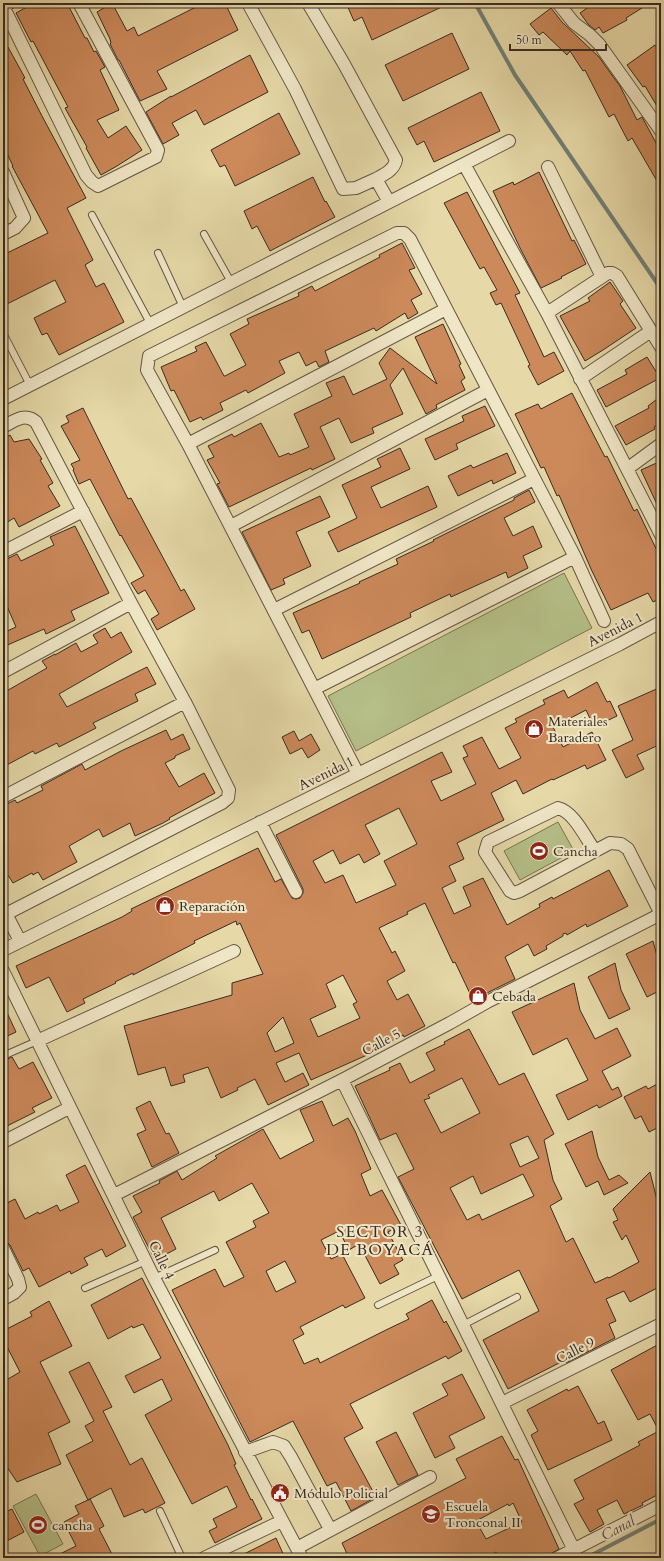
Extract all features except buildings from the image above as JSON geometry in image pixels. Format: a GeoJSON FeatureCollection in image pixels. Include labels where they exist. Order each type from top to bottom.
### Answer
{"type":"FeatureCollection","features":[{"type":"Feature","properties":{"kind":"street"},"geometry":{"type":"LineString","coordinates":[[9,3],[4,10],[86,174],[92,182],[98,186],[156,157],[158,150],[79,3]]}},
{"type":"Feature","properties":{"kind":"street"},"geometry":{"type":"LineString","coordinates":[[248,3],[295,89],[343,189],[356,188],[376,179],[390,170],[395,165],[396,160],[344,64],[308,3]]}},
{"type":"Feature","properties":{"kind":"street"},"geometry":{"type":"LineString","coordinates":[[558,3],[574,23],[590,34],[599,44],[661,131]]}},
{"type":"Feature","properties":{"kind":"street"},"geometry":{"type":"LineString","coordinates":[[3,398],[509,141]]}},
{"type":"Feature","properties":{"kind":"street"},"geometry":{"type":"LineString","coordinates":[[464,164],[547,313],[661,535]]}},
{"type":"Feature","properties":{"kind":"street"},"geometry":{"type":"LineString","coordinates":[[548,167],[602,277]]}},
{"type":"Feature","properties":{"kind":"street"},"geometry":{"type":"LineString","coordinates":[[3,172],[24,218],[15,228],[3,234]]}},
{"type":"Feature","properties":{"kind":"street"},"geometry":{"type":"LineString","coordinates":[[376,179],[389,202]]}},
{"type":"Feature","properties":{"kind":"street"},"geometry":{"type":"LineString","coordinates":[[358,774],[188,444],[147,370],[149,356],[397,233],[404,233],[410,239],[575,557],[604,621]]}},
{"type":"Feature","properties":{"kind":"street"},"geometry":{"type":"LineString","coordinates":[[547,313],[602,277],[612,273],[617,276],[661,347]]}},
{"type":"Feature","properties":{"kind":"street"},"geometry":{"type":"LineString","coordinates":[[188,444],[446,309]]}},
{"type":"Feature","properties":{"kind":"street"},"geometry":{"type":"LineString","coordinates":[[580,379],[651,331]]}},
{"type":"Feature","properties":{"kind":"street"},"geometry":{"type":"LineString","coordinates":[[230,526],[488,390]]}},
{"type":"Feature","properties":{"kind":"street"},"geometry":{"type":"LineString","coordinates":[[3,427],[22,417],[31,418],[36,422],[229,790],[228,798],[222,803],[5,911],[20,941]]}},
{"type":"Feature","properties":{"kind":"street"},"geometry":{"type":"LineString","coordinates":[[627,469],[661,444]]}},
{"type":"Feature","properties":{"kind":"street"},"geometry":{"type":"LineString","coordinates":[[274,610],[534,479]]}},
{"type":"Feature","properties":{"kind":"street"},"geometry":{"type":"LineString","coordinates":[[3,552],[83,512]]}},
{"type":"Feature","properties":{"kind":"street"},"geometry":{"type":"LineString","coordinates":[[314,689],[575,557]]}},
{"type":"Feature","properties":{"kind":"street"},"geometry":{"type":"LineString","coordinates":[[3,672],[131,603]]}},
{"type":"Feature","properties":{"kind":"street","name":"Avenida 1"},"geometry":{"type":"LineString","coordinates":[[3,950],[620,644],[661,622]]}},
{"type":"Feature","properties":{"kind":"street"},"geometry":{"type":"LineString","coordinates":[[3,797],[184,702]]}},
{"type":"Feature","properties":{"kind":"street"},"geometry":{"type":"LineString","coordinates":[[595,851],[572,816],[565,810],[558,808],[488,842],[485,852],[510,891],[514,893],[520,891],[595,851],[610,843],[621,844],[628,849],[661,914]]}},
{"type":"Feature","properties":{"kind":"street"},"geometry":{"type":"LineString","coordinates":[[260,822],[296,892]]}},
{"type":"Feature","properties":{"kind":"street","name":"Calle 5"},"geometry":{"type":"LineString","coordinates":[[114,1195],[342,1080],[487,1002],[661,914]]}},
{"type":"Feature","properties":{"kind":"street"},"geometry":{"type":"LineString","coordinates":[[37,1041],[234,951]]}},
{"type":"Feature","properties":{"kind":"street","name":"Calle 4"},"geometry":{"type":"LineString","coordinates":[[3,971],[69,1108],[114,1195],[154,1278],[245,1452],[300,1553]]}},
{"type":"Feature","properties":{"kind":"street"},"geometry":{"type":"LineString","coordinates":[[342,1080],[574,1550]]}},
{"type":"Feature","properties":{"kind":"street"},"geometry":{"type":"LineString","coordinates":[[3,1142],[69,1108]]}},
{"type":"Feature","properties":{"kind":"street"},"geometry":{"type":"LineString","coordinates":[[3,1248],[18,1279],[20,1287],[3,1299]]}},
{"type":"Feature","properties":{"kind":"street","name":"Calle 9"},"geometry":{"type":"LineString","coordinates":[[502,1403],[661,1324]]}},
{"type":"Feature","properties":{"kind":"street"},"geometry":{"type":"LineString","coordinates":[[245,1452],[273,1442],[284,1446],[330,1530]]}},
{"type":"Feature","properties":{"kind":"street"},"geometry":{"type":"LineString","coordinates":[[300,1553],[330,1530],[430,1477]]}},
{"type":"Feature","properties":{"kind":"street"},"geometry":{"type":"LineString","coordinates":[[557,1558],[661,1505]]}},
{"type":"Feature","properties":{"kind":"street"},"geometry":{"type":"LineString","coordinates":[[204,1558],[282,1521]]}},
{"type":"Feature","properties":{"kind":"lane"},"geometry":{"type":"LineString","coordinates":[[92,215],[150,324]]}},
{"type":"Feature","properties":{"kind":"lane"},"geometry":{"type":"LineString","coordinates":[[204,234],[231,282]]}},
{"type":"Feature","properties":{"kind":"lane"},"geometry":{"type":"LineString","coordinates":[[158,253],[183,307]]}},
{"type":"Feature","properties":{"kind":"lane"},"geometry":{"type":"LineString","coordinates":[[3,333],[30,385]]}},
{"type":"Feature","properties":{"kind":"lane"},"geometry":{"type":"LineString","coordinates":[[3,1056],[37,1041]]}},
{"type":"Feature","properties":{"kind":"lane"},"geometry":{"type":"LineString","coordinates":[[154,1278],[215,1250]]}},
{"type":"Feature","properties":{"kind":"lane"},"geometry":{"type":"LineString","coordinates":[[85,1288],[146,1261]]}},
{"type":"Feature","properties":{"kind":"lane"},"geometry":{"type":"LineString","coordinates":[[378,1305],[438,1276]]}},
{"type":"Feature","properties":{"kind":"lane"},"geometry":{"type":"LineString","coordinates":[[463,1325],[517,1297]]}},
{"type":"Feature","properties":{"kind":"lane"},"geometry":{"type":"LineString","coordinates":[[160,1512],[182,1558]]}},
{"type":"Feature","properties":{"kind":"green space"},"geometry":{"type":"Polygon","coordinates":[[[564,573],[592,628],[356,751],[328,696],[564,573]]]}},
{"type":"Feature","properties":{"kind":"green space","name":"Cancha"},"geometry":{"type":"Polygon","coordinates":[[[558,822],[574,851],[520,880],[504,851],[558,822]]]}},
{"type":"Feature","properties":{"kind":"green space","name":"cancha"},"geometry":{"type":"Polygon","coordinates":[[[36,1494],[63,1544],[40,1556],[13,1506],[36,1494]]]}},
{"type":"Feature","properties":{"kind":"waterway"},"geometry":{"type":"LineString","coordinates":[[475,3],[515,75],[661,289]]}},
{"type":"Feature","properties":{"kind":"waterway","name":"Canal"},"geometry":{"type":"LineString","coordinates":[[586,1558],[661,1519]]}},
{"type":"Feature","properties":{"kind":"place","name":"Materiales Baradero"},"geometry":{"type":"Point","coordinates":[534,729]}},
{"type":"Feature","properties":{"kind":"place","name":"Cancha"},"geometry":{"type":"Point","coordinates":[539,851]}},
{"type":"Feature","properties":{"kind":"place","name":"Reparación"},"geometry":{"type":"Point","coordinates":[165,906]}},
{"type":"Feature","properties":{"kind":"place","name":"Cebada"},"geometry":{"type":"Point","coordinates":[478,996]}},
{"type":"Feature","properties":{"kind":"place","name":"Módulo Policial"},"geometry":{"type":"Point","coordinates":[280,1493]}},
{"type":"Feature","properties":{"kind":"place","name":"Escuela Tronconal II"},"geometry":{"type":"Point","coordinates":[431,1514]}},
{"type":"Feature","properties":{"kind":"place","name":"cancha"},"geometry":{"type":"Point","coordinates":[38,1525]}},
{"type":"Feature","properties":{"kind":"district","name":"SECTOR 3 DE BOYACÁ"},"geometry":{"type":"Point","coordinates":[380,1240]}}]}
